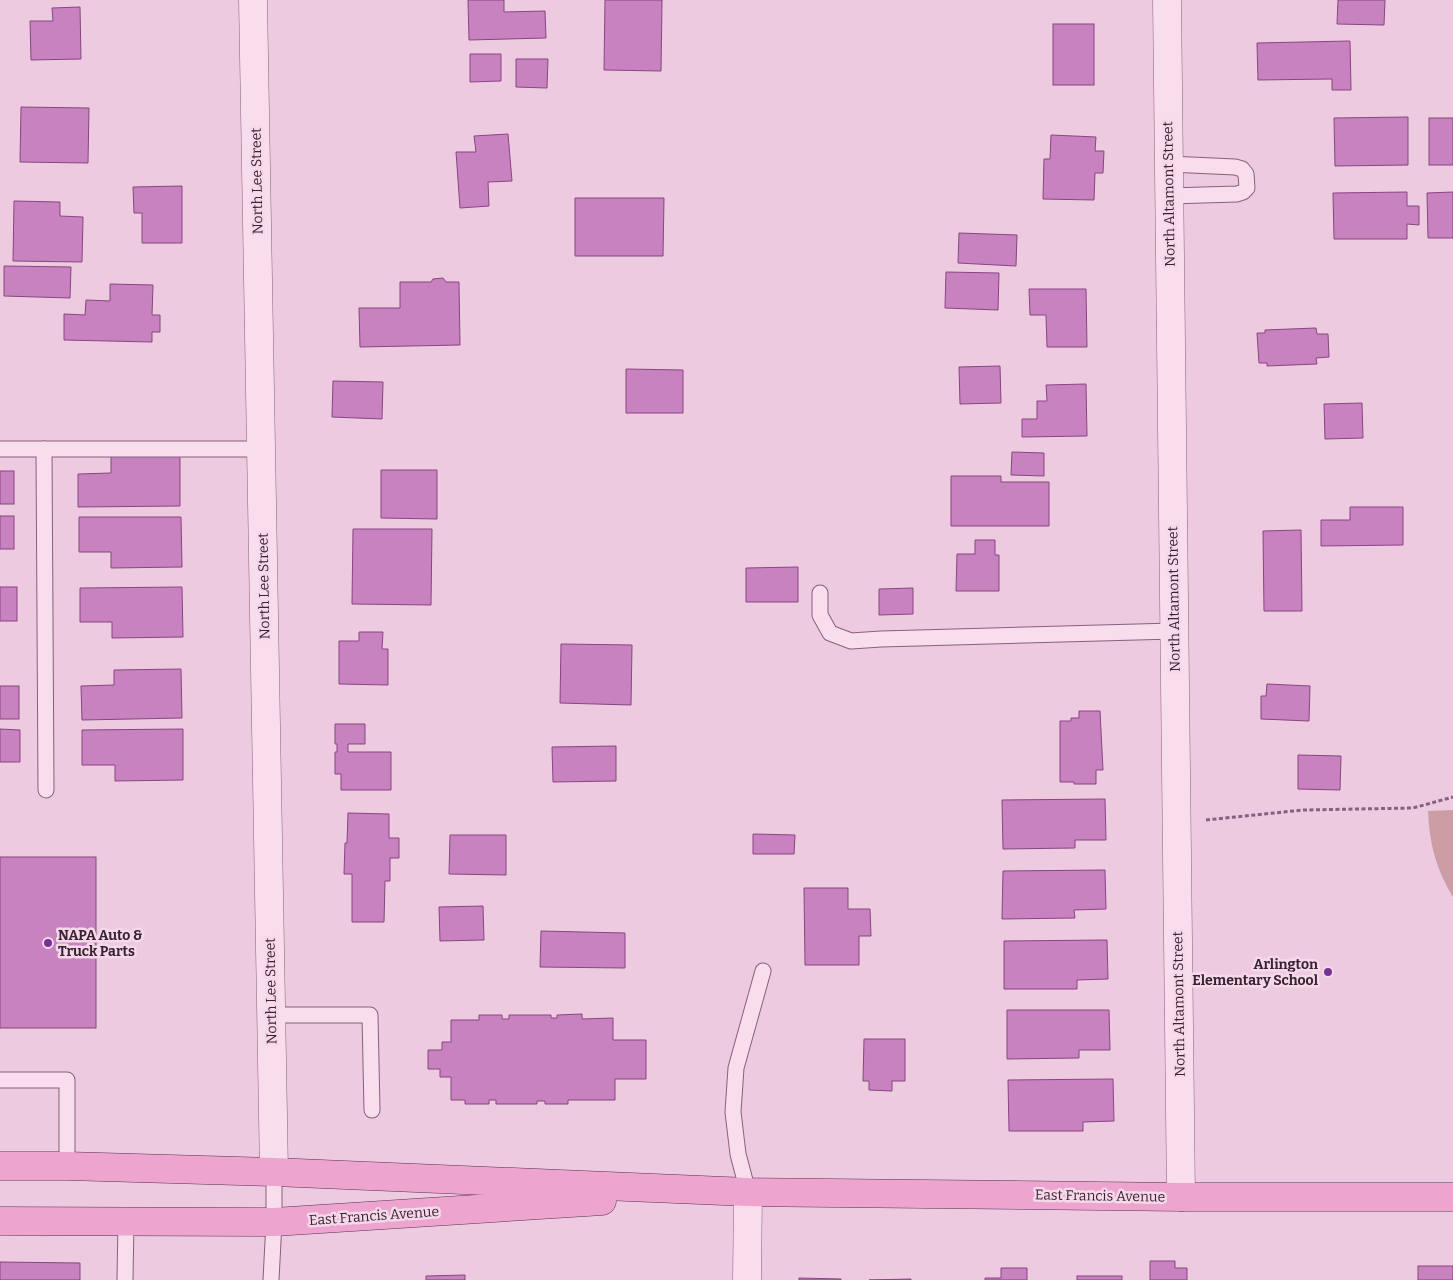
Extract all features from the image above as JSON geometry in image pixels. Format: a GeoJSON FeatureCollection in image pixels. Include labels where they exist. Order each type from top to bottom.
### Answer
{"type":"FeatureCollection","features":[{"type":"Feature","properties":{"kind":"main road","name":"East Francis Avenue"},"geometry":{"type":"LineString","coordinates":[[0,1166],[274,1172],[748,1192],[1181,1197],[1453,1197]]}},
{"type":"Feature","properties":{"kind":"main road","name":"East Francis Avenue"},"geometry":{"type":"LineString","coordinates":[[0,1221],[274,1222],[748,1192]]}},
{"type":"Feature","properties":{"kind":"street","name":"North Lee Street"},"geometry":{"type":"LineString","coordinates":[[253,0],[274,1172]]}},
{"type":"Feature","properties":{"kind":"street","name":"North Altamont Street"},"geometry":{"type":"LineString","coordinates":[[1167,0],[1181,1197]]}},
{"type":"Feature","properties":{"kind":"street"},"geometry":{"type":"LineString","coordinates":[[747,1280],[748,1192]]}},
{"type":"Feature","properties":{"kind":"lane"},"geometry":{"type":"LineString","coordinates":[[1169,164],[1235,167],[1242,169],[1246,174],[1247,188],[1237,194],[1169,196]]}},
{"type":"Feature","properties":{"kind":"lane"},"geometry":{"type":"LineString","coordinates":[[0,449],[261,449]]}},
{"type":"Feature","properties":{"kind":"lane"},"geometry":{"type":"LineString","coordinates":[[44,449],[46,790]]}},
{"type":"Feature","properties":{"kind":"lane"},"geometry":{"type":"LineString","coordinates":[[820,593],[820,615],[830,633],[850,641],[881,638],[1174,631]]}},
{"type":"Feature","properties":{"kind":"lane"},"geometry":{"type":"LineString","coordinates":[[748,1192],[738,1154],[733,1112],[736,1068],[763,971]]}},
{"type":"Feature","properties":{"kind":"lane"},"geometry":{"type":"LineString","coordinates":[[272,1015],[370,1015],[372,1110]]}},
{"type":"Feature","properties":{"kind":"lane"},"geometry":{"type":"LineString","coordinates":[[0,1080],[67,1080],[67,1166]]}},
{"type":"Feature","properties":{"kind":"lane"},"geometry":{"type":"LineString","coordinates":[[271,1280],[274,1172]]}},
{"type":"Feature","properties":{"kind":"lane"},"geometry":{"type":"LineString","coordinates":[[125,1280],[126,1221]]}},
{"type":"Feature","properties":{"kind":"path"},"geometry":{"type":"LineString","coordinates":[[1206,820],[1303,810],[1413,808],[1453,797]]}},
{"type":"Feature","properties":{"kind":"shaded area"},"geometry":{"type":"Polygon","coordinates":[[[1453,810],[1453,897],[1442,877],[1434,856],[1428,811],[1453,810]]]}},
{"type":"Feature","properties":{"kind":"building"},"geometry":{"type":"Polygon","coordinates":[[[468,0],[504,0],[504,12],[545,11],[546,38],[469,40],[468,0]]]}},
{"type":"Feature","properties":{"kind":"building"},"geometry":{"type":"Polygon","coordinates":[[[605,0],[662,0],[661,71],[604,70],[605,0]]]}},
{"type":"Feature","properties":{"kind":"building"},"geometry":{"type":"Polygon","coordinates":[[[1338,0],[1385,0],[1384,25],[1337,24],[1338,0]]]}},
{"type":"Feature","properties":{"kind":"building"},"geometry":{"type":"Polygon","coordinates":[[[80,7],[81,59],[31,60],[30,21],[53,21],[52,8],[80,7]]]}},
{"type":"Feature","properties":{"kind":"building"},"geometry":{"type":"Polygon","coordinates":[[[1053,24],[1094,24],[1094,85],[1053,85],[1053,24]]]}},
{"type":"Feature","properties":{"kind":"building"},"geometry":{"type":"Polygon","coordinates":[[[1350,41],[1351,90],[1332,90],[1332,79],[1258,80],[1257,43],[1350,41]]]}},
{"type":"Feature","properties":{"kind":"building"},"geometry":{"type":"Polygon","coordinates":[[[470,54],[501,54],[501,81],[470,82],[470,54]]]}},
{"type":"Feature","properties":{"kind":"building"},"geometry":{"type":"Polygon","coordinates":[[[516,59],[548,59],[547,88],[516,87],[516,59]]]}},
{"type":"Feature","properties":{"kind":"building"},"geometry":{"type":"Polygon","coordinates":[[[21,107],[89,108],[88,163],[20,162],[21,107]]]}},
{"type":"Feature","properties":{"kind":"building"},"geometry":{"type":"Polygon","coordinates":[[[1408,117],[1408,165],[1335,166],[1334,118],[1408,117]]]}},
{"type":"Feature","properties":{"kind":"building"},"geometry":{"type":"Polygon","coordinates":[[[1429,118],[1453,118],[1453,165],[1429,165],[1429,118]]]}},
{"type":"Feature","properties":{"kind":"building"},"geometry":{"type":"Polygon","coordinates":[[[508,134],[512,181],[488,182],[489,206],[460,208],[456,152],[476,152],[474,136],[508,134]]]}},
{"type":"Feature","properties":{"kind":"building"},"geometry":{"type":"Polygon","coordinates":[[[1051,135],[1096,137],[1095,151],[1104,151],[1103,173],[1095,173],[1094,200],[1043,199],[1044,159],[1050,159],[1051,135]]]}},
{"type":"Feature","properties":{"kind":"building"},"geometry":{"type":"Polygon","coordinates":[[[182,186],[182,243],[142,243],[142,213],[134,213],[133,187],[182,186]]]}},
{"type":"Feature","properties":{"kind":"building"},"geometry":{"type":"Polygon","coordinates":[[[1407,192],[1407,206],[1419,206],[1419,225],[1407,224],[1407,239],[1334,239],[1333,193],[1407,192]]]}},
{"type":"Feature","properties":{"kind":"building"},"geometry":{"type":"Polygon","coordinates":[[[1453,192],[1453,238],[1428,238],[1427,193],[1453,192]]]}},
{"type":"Feature","properties":{"kind":"building"},"geometry":{"type":"Polygon","coordinates":[[[575,198],[664,198],[663,256],[575,256],[575,198]]]}},
{"type":"Feature","properties":{"kind":"building"},"geometry":{"type":"Polygon","coordinates":[[[14,201],[60,202],[60,216],[83,217],[82,262],[13,261],[14,201]]]}},
{"type":"Feature","properties":{"kind":"building"},"geometry":{"type":"Polygon","coordinates":[[[959,233],[1017,235],[1016,266],[958,263],[959,233]]]}},
{"type":"Feature","properties":{"kind":"building"},"geometry":{"type":"Polygon","coordinates":[[[4,266],[71,267],[70,298],[4,296],[4,266]]]}},
{"type":"Feature","properties":{"kind":"building"},"geometry":{"type":"Polygon","coordinates":[[[946,272],[999,273],[998,310],[945,308],[946,272]]]}},
{"type":"Feature","properties":{"kind":"building"},"geometry":{"type":"Polygon","coordinates":[[[443,278],[446,282],[459,282],[460,345],[360,347],[359,308],[400,308],[400,282],[431,282],[433,279],[443,278]]]}},
{"type":"Feature","properties":{"kind":"building"},"geometry":{"type":"Polygon","coordinates":[[[110,284],[153,285],[152,315],[160,315],[160,332],[152,332],[152,342],[64,340],[64,314],[85,315],[86,300],[110,301],[110,284]]]}},
{"type":"Feature","properties":{"kind":"building"},"geometry":{"type":"Polygon","coordinates":[[[1029,289],[1086,289],[1087,347],[1047,347],[1046,315],[1030,315],[1029,289]]]}},
{"type":"Feature","properties":{"kind":"building"},"geometry":{"type":"Polygon","coordinates":[[[1316,328],[1317,334],[1328,334],[1329,357],[1316,358],[1317,364],[1267,366],[1267,363],[1259,363],[1257,333],[1265,333],[1265,330],[1316,328]]]}},
{"type":"Feature","properties":{"kind":"building"},"geometry":{"type":"Polygon","coordinates":[[[1000,366],[1001,403],[960,404],[959,367],[1000,366]]]}},
{"type":"Feature","properties":{"kind":"building"},"geometry":{"type":"Polygon","coordinates":[[[626,369],[683,370],[683,413],[626,413],[626,369]]]}},
{"type":"Feature","properties":{"kind":"building"},"geometry":{"type":"Polygon","coordinates":[[[333,381],[383,382],[382,419],[332,417],[333,381]]]}},
{"type":"Feature","properties":{"kind":"building"},"geometry":{"type":"Polygon","coordinates":[[[1086,384],[1087,436],[1022,437],[1022,419],[1037,419],[1037,401],[1047,401],[1046,385],[1086,384]]]}},
{"type":"Feature","properties":{"kind":"building"},"geometry":{"type":"Polygon","coordinates":[[[1362,403],[1363,438],[1325,439],[1324,404],[1362,403]]]}},
{"type":"Feature","properties":{"kind":"building"},"geometry":{"type":"Polygon","coordinates":[[[1012,452],[1044,453],[1044,476],[1011,475],[1012,452]]]}},
{"type":"Feature","properties":{"kind":"building"},"geometry":{"type":"Polygon","coordinates":[[[111,456],[180,456],[180,506],[78,507],[78,474],[111,473],[111,456]]]}},
{"type":"Feature","properties":{"kind":"building"},"geometry":{"type":"Polygon","coordinates":[[[381,470],[437,470],[437,519],[381,518],[381,470]]]}},
{"type":"Feature","properties":{"kind":"building"},"geometry":{"type":"Polygon","coordinates":[[[0,471],[14,471],[14,504],[0,504],[0,471]]]}},
{"type":"Feature","properties":{"kind":"building"},"geometry":{"type":"Polygon","coordinates":[[[951,476],[1001,476],[1001,482],[1049,482],[1049,526],[951,526],[951,476]]]}},
{"type":"Feature","properties":{"kind":"building"},"geometry":{"type":"Polygon","coordinates":[[[1350,507],[1403,507],[1403,545],[1321,546],[1321,520],[1350,520],[1350,507]]]}},
{"type":"Feature","properties":{"kind":"building"},"geometry":{"type":"Polygon","coordinates":[[[0,516],[14,516],[14,549],[0,549],[0,516]]]}},
{"type":"Feature","properties":{"kind":"building"},"geometry":{"type":"Polygon","coordinates":[[[79,517],[181,517],[182,567],[111,568],[111,552],[79,552],[79,517]]]}},
{"type":"Feature","properties":{"kind":"building"},"geometry":{"type":"Polygon","coordinates":[[[353,529],[432,529],[431,605],[352,604],[353,529]]]}},
{"type":"Feature","properties":{"kind":"building"},"geometry":{"type":"Polygon","coordinates":[[[1301,530],[1302,611],[1264,611],[1263,531],[1301,530]]]}},
{"type":"Feature","properties":{"kind":"building"},"geometry":{"type":"Polygon","coordinates":[[[975,540],[995,540],[995,555],[999,555],[999,591],[956,591],[957,554],[975,554],[975,540]]]}},
{"type":"Feature","properties":{"kind":"building"},"geometry":{"type":"Polygon","coordinates":[[[798,567],[798,602],[746,602],[746,568],[798,567]]]}},
{"type":"Feature","properties":{"kind":"building"},"geometry":{"type":"Polygon","coordinates":[[[0,587],[17,587],[17,621],[0,621],[0,587]]]}},
{"type":"Feature","properties":{"kind":"building"},"geometry":{"type":"Polygon","coordinates":[[[182,587],[183,637],[112,638],[112,622],[80,622],[80,588],[182,587]]]}},
{"type":"Feature","properties":{"kind":"building"},"geometry":{"type":"Polygon","coordinates":[[[913,588],[913,614],[879,615],[879,589],[913,588]]]}},
{"type":"Feature","properties":{"kind":"building"},"geometry":{"type":"Polygon","coordinates":[[[359,632],[383,632],[382,649],[388,649],[388,685],[339,684],[339,641],[359,641],[359,632]]]}},
{"type":"Feature","properties":{"kind":"building"},"geometry":{"type":"Polygon","coordinates":[[[561,644],[632,645],[631,705],[560,703],[561,644]]]}},
{"type":"Feature","properties":{"kind":"building"},"geometry":{"type":"Polygon","coordinates":[[[181,669],[182,718],[82,720],[81,686],[114,685],[114,670],[181,669]]]}},
{"type":"Feature","properties":{"kind":"building"},"geometry":{"type":"Polygon","coordinates":[[[1267,684],[1310,686],[1309,721],[1261,719],[1261,696],[1266,696],[1267,684]]]}},
{"type":"Feature","properties":{"kind":"building"},"geometry":{"type":"Polygon","coordinates":[[[0,686],[19,686],[19,719],[0,719],[0,686]]]}},
{"type":"Feature","properties":{"kind":"building"},"geometry":{"type":"Polygon","coordinates":[[[1079,711],[1100,711],[1103,770],[1096,770],[1096,784],[1060,782],[1060,721],[1071,721],[1071,718],[1079,718],[1079,711]]]}},
{"type":"Feature","properties":{"kind":"building"},"geometry":{"type":"Polygon","coordinates":[[[335,724],[365,724],[365,744],[348,744],[348,752],[391,752],[391,790],[341,790],[341,774],[335,774],[337,744],[335,744],[335,724]]]}},
{"type":"Feature","properties":{"kind":"building"},"geometry":{"type":"Polygon","coordinates":[[[0,729],[20,730],[20,762],[0,762],[0,729]]]}},
{"type":"Feature","properties":{"kind":"building"},"geometry":{"type":"Polygon","coordinates":[[[183,729],[183,780],[115,781],[115,765],[82,765],[82,730],[183,729]]]}},
{"type":"Feature","properties":{"kind":"building"},"geometry":{"type":"Polygon","coordinates":[[[616,746],[616,781],[553,782],[552,747],[616,746]]]}},
{"type":"Feature","properties":{"kind":"building"},"geometry":{"type":"Polygon","coordinates":[[[1298,755],[1341,756],[1340,790],[1298,789],[1298,755]]]}},
{"type":"Feature","properties":{"kind":"building"},"geometry":{"type":"Polygon","coordinates":[[[1105,799],[1106,840],[1075,840],[1075,848],[1003,849],[1002,800],[1105,799]]]}},
{"type":"Feature","properties":{"kind":"building"},"geometry":{"type":"Polygon","coordinates":[[[348,813],[389,814],[389,838],[399,838],[399,858],[390,858],[390,881],[385,881],[384,922],[352,922],[352,874],[344,874],[348,813]]]}},
{"type":"Feature","properties":{"kind":"building"},"geometry":{"type":"Polygon","coordinates":[[[753,834],[795,835],[794,854],[753,854],[753,834]]]}},
{"type":"Feature","properties":{"kind":"building"},"geometry":{"type":"Polygon","coordinates":[[[450,835],[506,835],[506,875],[449,874],[450,835]]]}},
{"type":"Feature","properties":{"kind":"building","name":"NAPA Auto & Truck Parts"},"geometry":{"type":"Polygon","coordinates":[[[0,857],[96,857],[96,1028],[0,1028],[0,857]]]}},
{"type":"Feature","properties":{"kind":"building"},"geometry":{"type":"Polygon","coordinates":[[[1105,870],[1106,909],[1074,910],[1075,918],[1002,919],[1003,871],[1105,870]]]}},
{"type":"Feature","properties":{"kind":"building"},"geometry":{"type":"Polygon","coordinates":[[[804,888],[848,888],[848,909],[870,909],[871,936],[859,936],[859,965],[805,965],[804,888]]]}},
{"type":"Feature","properties":{"kind":"building"},"geometry":{"type":"Polygon","coordinates":[[[483,906],[484,940],[440,941],[439,907],[483,906]]]}},
{"type":"Feature","properties":{"kind":"building"},"geometry":{"type":"Polygon","coordinates":[[[541,931],[625,933],[625,968],[540,967],[541,931]]]}},
{"type":"Feature","properties":{"kind":"building"},"geometry":{"type":"Polygon","coordinates":[[[1107,940],[1108,979],[1077,980],[1077,989],[1004,989],[1004,941],[1107,940]]]}},
{"type":"Feature","properties":{"kind":"building"},"geometry":{"type":"Polygon","coordinates":[[[1007,1010],[1109,1010],[1110,1050],[1079,1050],[1079,1058],[1007,1059],[1007,1010]]]}},
{"type":"Feature","properties":{"kind":"building"},"geometry":{"type":"Polygon","coordinates":[[[582,1014],[582,1019],[613,1018],[613,1040],[646,1040],[646,1079],[615,1079],[615,1100],[568,1100],[568,1104],[545,1104],[545,1101],[537,1101],[537,1104],[496,1104],[496,1100],[489,1100],[489,1104],[465,1104],[465,1100],[451,1100],[451,1077],[440,1077],[440,1069],[428,1069],[428,1050],[442,1050],[442,1042],[451,1042],[451,1020],[479,1020],[479,1015],[502,1015],[502,1019],[509,1019],[509,1015],[551,1015],[551,1018],[557,1018],[557,1015],[582,1014]]]}},
{"type":"Feature","properties":{"kind":"building"},"geometry":{"type":"Polygon","coordinates":[[[864,1039],[905,1039],[905,1081],[892,1081],[892,1091],[869,1090],[869,1081],[863,1081],[864,1039]]]}},
{"type":"Feature","properties":{"kind":"building"},"geometry":{"type":"Polygon","coordinates":[[[1113,1079],[1114,1121],[1083,1122],[1083,1131],[1009,1131],[1008,1080],[1113,1079]]]}},
{"type":"Feature","properties":{"kind":"building"},"geometry":{"type":"Polygon","coordinates":[[[1150,1261],[1175,1261],[1175,1268],[1187,1268],[1187,1280],[1150,1280],[1150,1261]]]}},
{"type":"Feature","properties":{"kind":"building"},"geometry":{"type":"Polygon","coordinates":[[[0,1262],[80,1263],[80,1280],[0,1280],[0,1262]]]}},
{"type":"Feature","properties":{"kind":"building"},"geometry":{"type":"Polygon","coordinates":[[[1418,1266],[1453,1266],[1453,1280],[1418,1280],[1418,1266]]]}},
{"type":"Feature","properties":{"kind":"building"},"geometry":{"type":"Polygon","coordinates":[[[1001,1268],[1027,1268],[1027,1280],[985,1280],[985,1278],[1001,1278],[1001,1268]]]}},
{"type":"Feature","properties":{"kind":"building"},"geometry":{"type":"Polygon","coordinates":[[[465,1275],[465,1280],[426,1280],[426,1276],[465,1275]]]}},
{"type":"Feature","properties":{"kind":"building"},"geometry":{"type":"Polygon","coordinates":[[[1077,1276],[1122,1276],[1122,1280],[1077,1280],[1077,1276]]]}},
{"type":"Feature","properties":{"kind":"building"},"geometry":{"type":"Polygon","coordinates":[[[799,1278],[841,1279],[841,1280],[799,1280],[799,1278]]]}},
{"type":"Feature","properties":{"kind":"building"},"geometry":{"type":"Polygon","coordinates":[[[911,1279],[911,1280],[869,1280],[911,1279]]]}},
{"type":"Feature","properties":{"kind":"place","name":"NAPA Auto & Truck Parts"},"geometry":{"type":"Point","coordinates":[48,943]}},
{"type":"Feature","properties":{"kind":"place","name":"Arlington Elementary School"},"geometry":{"type":"Point","coordinates":[1328,972]}}]}
